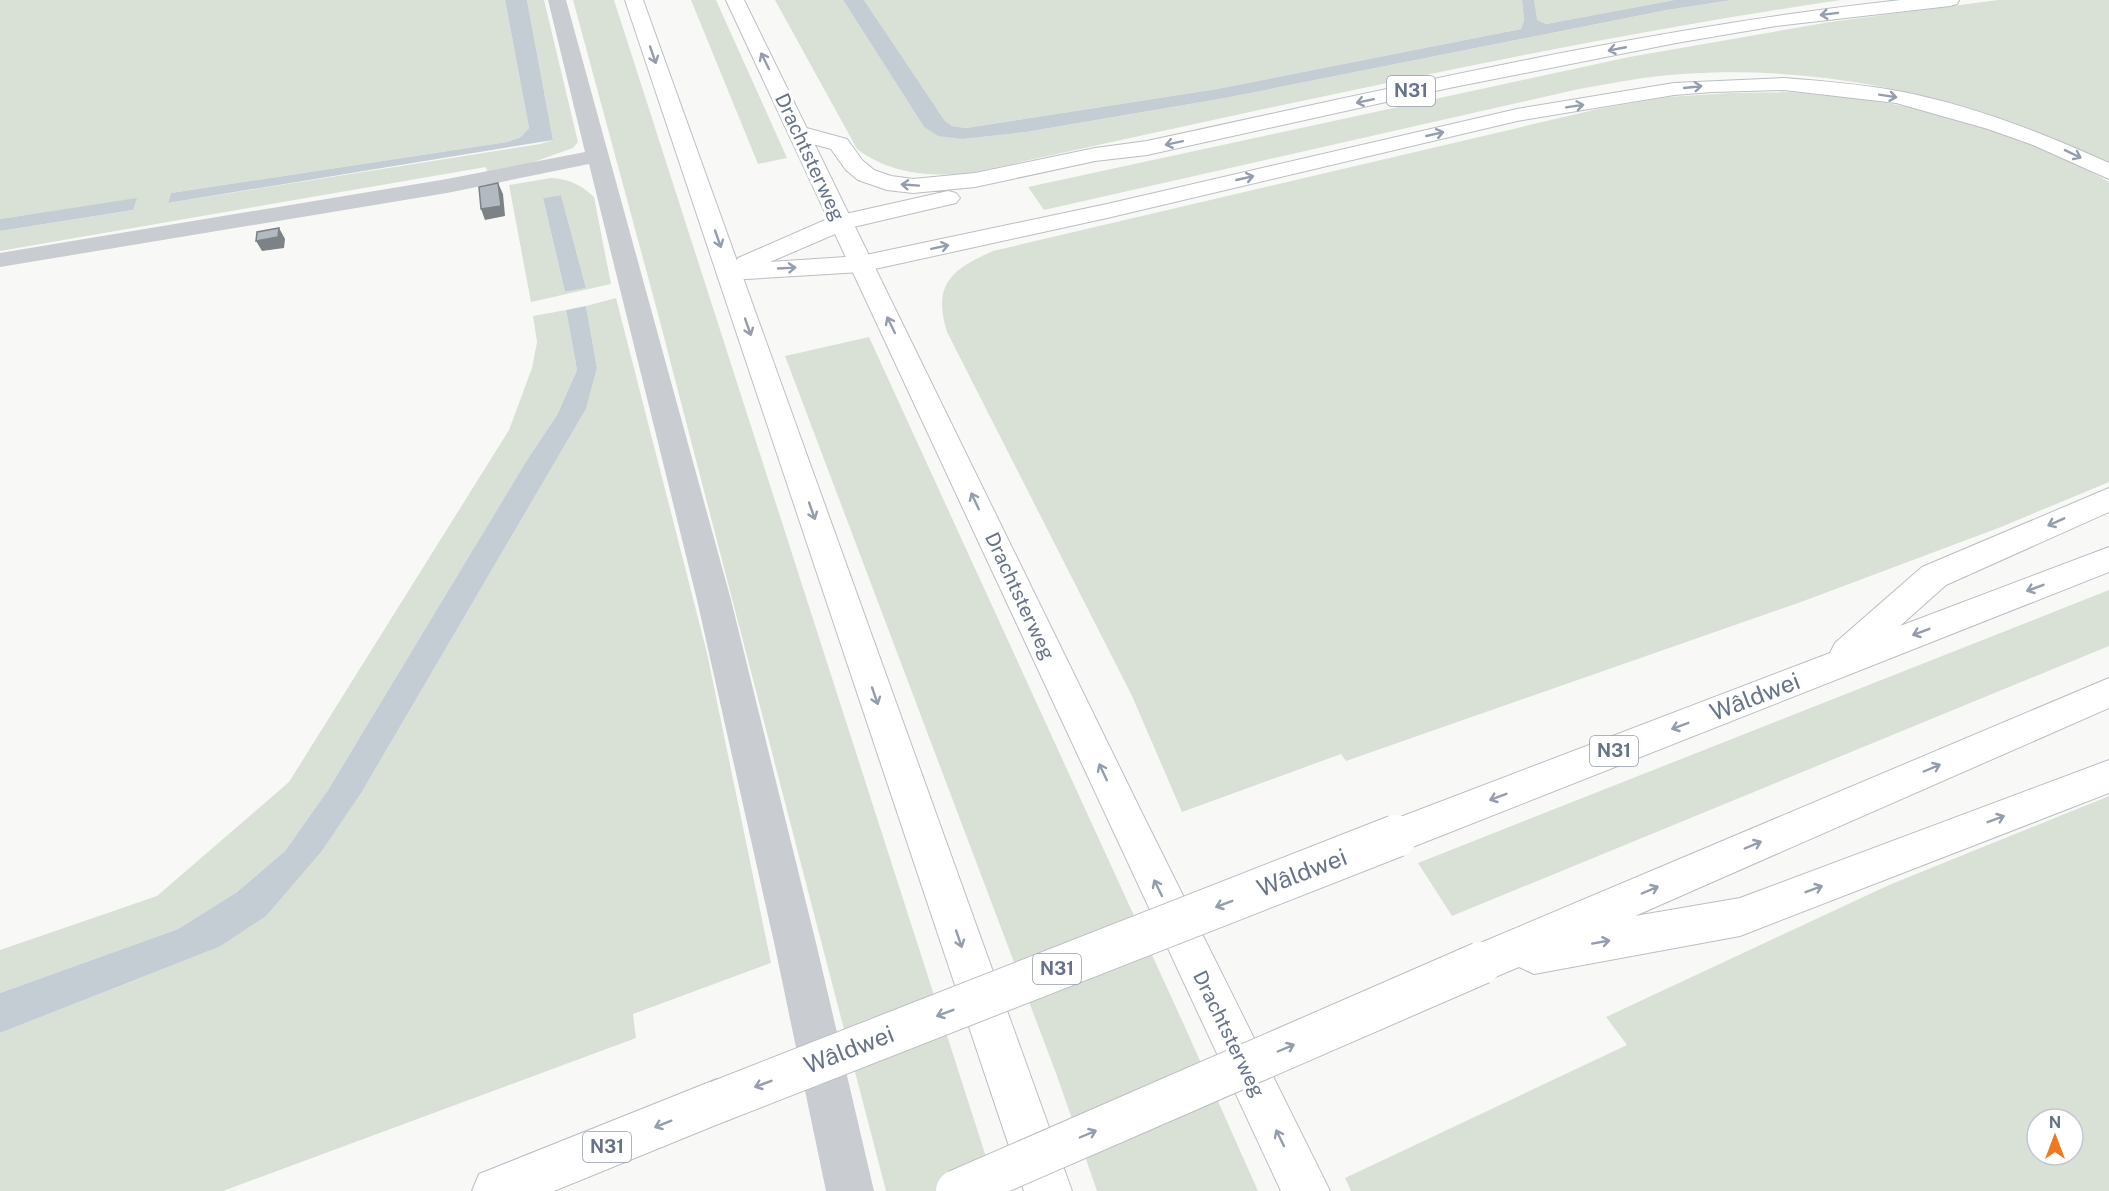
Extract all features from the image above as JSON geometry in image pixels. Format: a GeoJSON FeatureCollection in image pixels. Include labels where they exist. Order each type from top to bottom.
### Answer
{"type":"FeatureCollection","features":[{"type":"Feature","properties":{"kind":"main road"},"geometry":{"type":"LineString","coordinates":[[634,0],[1048,1191]]}},
{"type":"Feature","properties":{"kind":"main road","name":"Drachtsterweg"},"geometry":{"type":"LineString","coordinates":[[735,0],[1128,825],[1306,1191]]}},
{"type":"Feature","properties":{"kind":"main road","name":"N31"},"geometry":{"type":"LineString","coordinates":[[799,133],[839,144],[851,162],[867,176],[909,186],[969,181],[1092,155],[1147,148],[1675,37],[1755,24],[1950,0]]}},
{"type":"Feature","properties":{"kind":"main road","name":"N31"},"geometry":{"type":"LineString","coordinates":[[861,264],[1107,211],[1517,115],[1674,89],[1712,86],[1772,84],[1821,87],[1897,98],[1996,124],[2041,140],[2109,172]]}},
{"type":"Feature","properties":{"kind":"main road","name":"N31"},"geometry":{"type":"LineString","coordinates":[[841,222],[1099,165],[1147,148]]}},
{"type":"Feature","properties":{"kind":"main road"},"geometry":{"type":"LineString","coordinates":[[729,272],[841,222]]}},
{"type":"Feature","properties":{"kind":"main road"},"geometry":{"type":"LineString","coordinates":[[729,272],[861,264]]}},
{"type":"Feature","properties":{"kind":"main road","name":"N31"},"geometry":{"type":"LineString","coordinates":[[1832,666],[1934,576],[2109,499]]}},
{"type":"Feature","properties":{"kind":"main road","name":"Wâldwei"},"geometry":{"type":"LineString","coordinates":[[496,1191],[717,1102],[2109,559]]}},
{"type":"Feature","properties":{"kind":"main road"},"geometry":{"type":"LineString","coordinates":[[957,1191],[2109,692]]}},
{"type":"Feature","properties":{"kind":"main road"},"geometry":{"type":"LineString","coordinates":[[1481,963],[1740,917],[2109,776]]}},
{"type":"Feature","properties":{"kind":"street"},"geometry":{"type":"LineString","coordinates":[[557,0],[714,600],[796,947],[850,1191]]}},
{"type":"Feature","properties":{"kind":"street"},"geometry":{"type":"LineString","coordinates":[[0,260],[447,186],[597,156]]}},
{"type":"Feature","properties":{"kind":"shaded area"},"geometry":{"type":"Polygon","coordinates":[[[0,0],[505,0],[529,128],[521,137],[507,142],[171,193],[168,203],[540,144],[553,140],[527,0],[544,0],[578,142],[573,148],[528,164],[487,172],[486,167],[0,251],[0,231],[133,210],[136,199],[0,219],[0,0]]]}},
{"type":"Feature","properties":{"kind":"shaded area"},"geometry":{"type":"Polygon","coordinates":[[[505,0],[527,0],[553,140],[168,203],[171,193],[507,142],[521,137],[529,128],[505,0]]]}},
{"type":"Feature","properties":{"kind":"shaded area"},"geometry":{"type":"Polygon","coordinates":[[[573,0],[614,0],[997,1191],[886,1191],[658,314],[573,0]]]}},
{"type":"Feature","properties":{"kind":"shaded area"},"geometry":{"type":"Polygon","coordinates":[[[691,0],[716,0],[787,158],[758,164],[691,0]]]}},
{"type":"Feature","properties":{"kind":"shaded area"},"geometry":{"type":"Polygon","coordinates":[[[775,0],[843,0],[924,127],[963,139],[1026,132],[1225,98],[1667,10],[1732,0],[1841,0],[1731,17],[1513,57],[970,173],[925,174],[896,169],[857,149],[775,0]]]}},
{"type":"Feature","properties":{"kind":"shaded area"},"geometry":{"type":"Polygon","coordinates":[[[843,0],[864,0],[945,121],[952,126],[966,128],[1217,89],[1521,29],[1524,20],[1522,0],[1534,0],[1537,20],[1546,24],[1674,0],[1732,0],[1667,10],[1225,98],[1026,132],[963,139],[938,136],[924,127],[843,0]]]}},
{"type":"Feature","properties":{"kind":"shaded area"},"geometry":{"type":"Polygon","coordinates":[[[864,0],[1522,0],[1524,20],[1521,29],[1217,89],[966,128],[952,126],[945,121],[864,0]]]}},
{"type":"Feature","properties":{"kind":"shaded area"},"geometry":{"type":"Polygon","coordinates":[[[1534,0],[1674,0],[1546,24],[1536,20],[1534,0]]]}},
{"type":"Feature","properties":{"kind":"shaded area"},"geometry":{"type":"Polygon","coordinates":[[[1998,0],[2109,0],[2109,165],[2008,122],[1902,91],[1848,81],[1738,72],[1657,76],[1579,89],[1044,210],[1028,187],[1629,57],[1830,22],[1998,0]]]}},
{"type":"Feature","properties":{"kind":"shaded area"},"geometry":{"type":"Polygon","coordinates":[[[1791,92],[1879,102],[1967,122],[2057,155],[2109,182],[2109,482],[2001,527],[1801,602],[1346,761],[1341,754],[1182,812],[1132,696],[947,332],[942,302],[949,280],[966,264],[993,251],[1598,109],[1668,97],[1791,92]]]}},
{"type":"Feature","properties":{"kind":"shaded area"},"geometry":{"type":"Polygon","coordinates":[[[551,178],[575,183],[594,197],[611,284],[531,302],[509,185],[551,178]],[[561,195],[543,198],[565,292],[586,288],[561,195]]]}},
{"type":"Feature","properties":{"kind":"shaded area"},"geometry":{"type":"Polygon","coordinates":[[[561,195],[586,288],[565,292],[543,198],[561,195]]]}},
{"type":"Feature","properties":{"kind":"shaded area"},"geometry":{"type":"Polygon","coordinates":[[[137,198],[133,210],[0,231],[0,219],[137,198]]]}},
{"type":"Feature","properties":{"kind":"shaded area"},"geometry":{"type":"Polygon","coordinates":[[[616,298],[707,653],[771,963],[633,1014],[636,1038],[223,1191],[0,1191],[0,1033],[219,947],[363,790],[586,409],[597,368],[586,306],[616,298]]]}},
{"type":"Feature","properties":{"kind":"shaded area"},"geometry":{"type":"Polygon","coordinates":[[[586,306],[597,368],[586,409],[363,790],[321,852],[266,916],[219,947],[0,1033],[0,993],[178,929],[237,892],[285,851],[328,790],[527,460],[557,415],[577,370],[566,310],[586,306]]]}},
{"type":"Feature","properties":{"kind":"shaded area"},"geometry":{"type":"Polygon","coordinates":[[[566,310],[577,370],[557,415],[527,460],[328,790],[285,851],[237,892],[178,929],[0,993],[0,950],[157,896],[289,782],[509,430],[532,368],[537,342],[533,316],[566,310]]]}},
{"type":"Feature","properties":{"kind":"shaded area"},"geometry":{"type":"Polygon","coordinates":[[[869,337],[1258,1191],[1097,1191],[1057,1076],[785,356],[869,337]]]}},
{"type":"Feature","properties":{"kind":"shaded area"},"geometry":{"type":"Polygon","coordinates":[[[2109,590],[2109,646],[1452,916],[1418,863],[2109,590]]]}},
{"type":"Feature","properties":{"kind":"shaded area"},"geometry":{"type":"Polygon","coordinates":[[[2109,796],[2109,1191],[1351,1191],[1345,1178],[1627,1045],[1606,1017],[1889,885],[2109,796]]]}},
{"type":"Feature","properties":{"kind":"building"},"geometry":{"type":"Polygon","coordinates":[[[498,183],[501,206],[481,209],[479,187],[498,183]]]}},
{"type":"Feature","properties":{"kind":"building"},"geometry":{"type":"Polygon","coordinates":[[[279,228],[278,237],[256,241],[257,232],[279,228]]]}}]}
